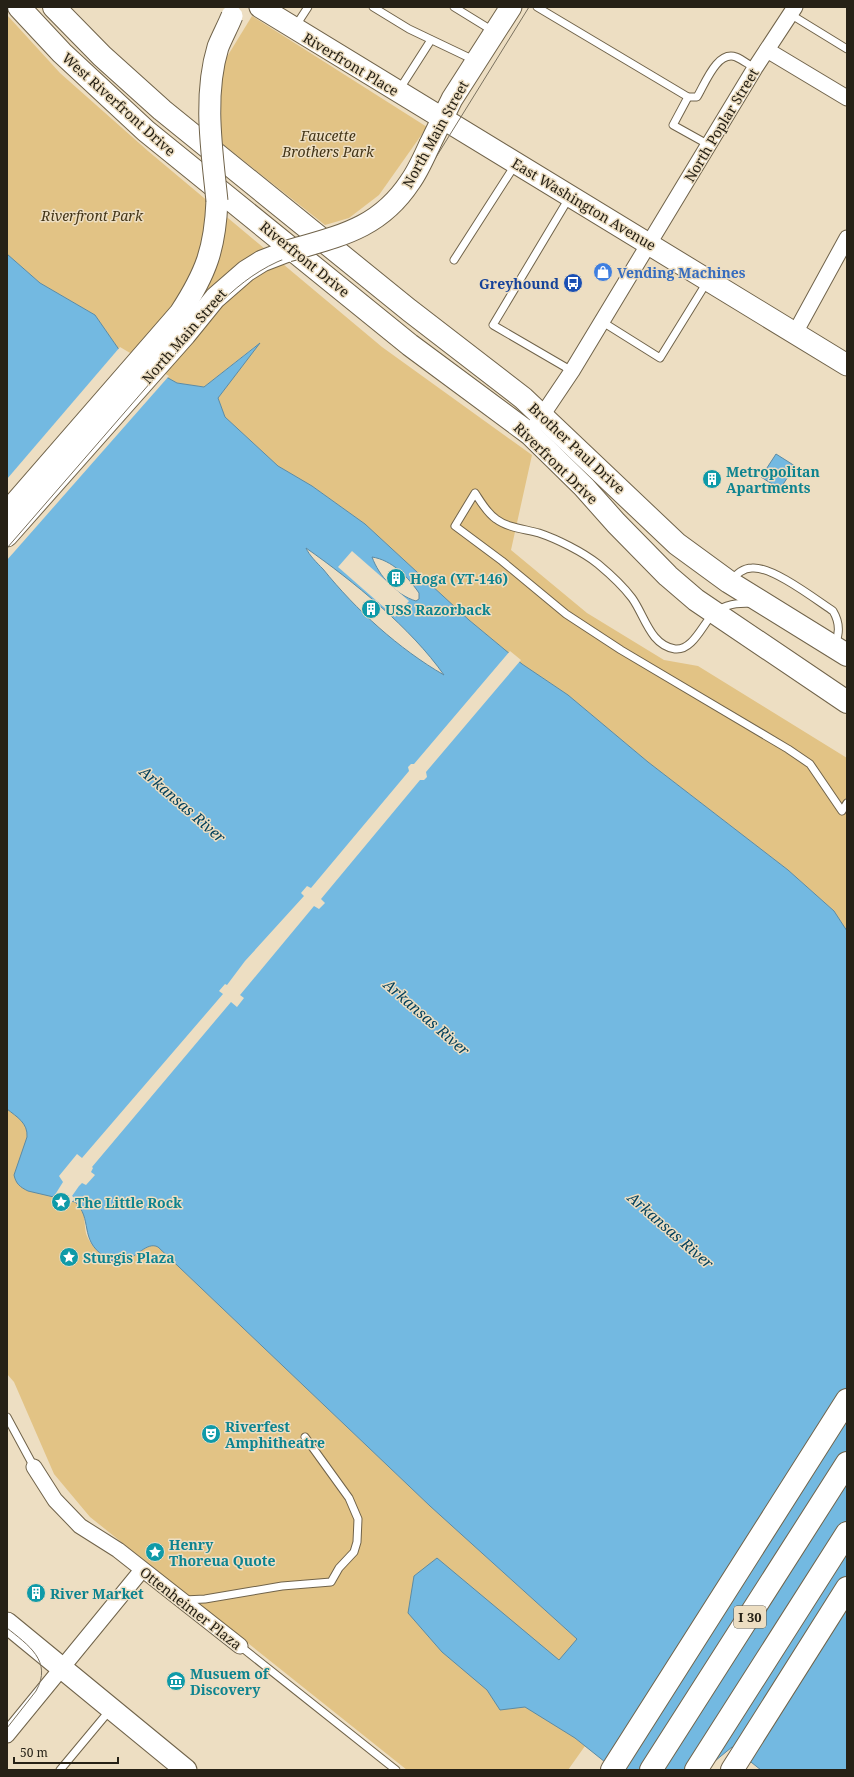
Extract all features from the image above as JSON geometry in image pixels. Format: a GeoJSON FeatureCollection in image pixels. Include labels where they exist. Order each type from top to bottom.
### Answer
{"type":"FeatureCollection","features":[{"type":"Feature","properties":{"kind":"main road","name":"West Riverfront Drive"},"geometry":{"type":"LineString","coordinates":[[19,7],[62,54],[98,88],[146,131],[226,195]]}},
{"type":"Feature","properties":{"kind":"main road"},"geometry":{"type":"LineString","coordinates":[[34,23],[50,7]]}},
{"type":"Feature","properties":{"kind":"main road","name":"Riverfront Drive"},"geometry":{"type":"LineString","coordinates":[[54,7],[130,82],[313,231]]}},
{"type":"Feature","properties":{"kind":"main road","name":"Riverfront Place"},"geometry":{"type":"LineString","coordinates":[[260,7],[443,119]]}},
{"type":"Feature","properties":{"kind":"main road","name":"North Main Street"},"geometry":{"type":"LineString","coordinates":[[7,536],[185,335],[215,298],[229,284],[246,271],[275,255],[342,236],[368,224],[379,216],[400,195],[411,181],[452,99],[511,7]]}},
{"type":"Feature","properties":{"kind":"main road","name":"North Main Street"},"geometry":{"type":"LineString","coordinates":[[7,512],[176,318],[200,280],[213,245],[216,221],[217,201],[211,144],[212,78],[218,47],[235,12]]}},
{"type":"Feature","properties":{"kind":"main road","name":"East Washington Avenue"},"geometry":{"type":"LineString","coordinates":[[443,119],[847,365]]}},
{"type":"Feature","properties":{"kind":"main road","name":"Riverfront Drive"},"geometry":{"type":"LineString","coordinates":[[226,195],[410,345],[530,434],[584,487],[616,523],[668,576],[714,613],[847,702]]}},
{"type":"Feature","properties":{"kind":"main road","name":"Brother Paul Drive"},"geometry":{"type":"LineString","coordinates":[[313,231],[409,310],[523,398],[657,527],[677,544],[730,582],[840,651]]}},
{"type":"Feature","properties":{"kind":"main road"},"geometry":{"type":"LineString","coordinates":[[612,1770],[847,1400]]}},
{"type":"Feature","properties":{"kind":"main road","name":"I 30"},"geometry":{"type":"LineString","coordinates":[[652,1770],[847,1463]]}},
{"type":"Feature","properties":{"kind":"main road","name":"I 30"},"geometry":{"type":"LineString","coordinates":[[696,1770],[847,1533]]}},
{"type":"Feature","properties":{"kind":"main road"},"geometry":{"type":"LineString","coordinates":[[732,1770],[847,1588]]}},
{"type":"Feature","properties":{"kind":"main road"},"geometry":{"type":"LineString","coordinates":[[7,1623],[66,1662],[111,1709],[186,1770]]}},
{"type":"Feature","properties":{"kind":"street","name":"North Poplar Street"},"geometry":{"type":"LineString","coordinates":[[530,434],[572,371],[755,68],[792,10]]}},
{"type":"Feature","properties":{"kind":"street"},"geometry":{"type":"LineString","coordinates":[[767,50],[847,98]]}},
{"type":"Feature","properties":{"kind":"street"},"geometry":{"type":"LineString","coordinates":[[795,333],[847,238]]}},
{"type":"Feature","properties":{"kind":"street","name":"Ottenheimer Plaza"},"geometry":{"type":"LineString","coordinates":[[34,1467],[55,1500],[80,1526],[118,1550],[240,1646]]}},
{"type":"Feature","properties":{"kind":"street"},"geometry":{"type":"LineString","coordinates":[[7,1735],[142,1570]]}},
{"type":"Feature","properties":{"kind":"lane"},"geometry":{"type":"LineString","coordinates":[[294,29],[308,7]]}},
{"type":"Feature","properties":{"kind":"lane"},"geometry":{"type":"LineString","coordinates":[[373,7],[408,29],[476,62]]}},
{"type":"Feature","properties":{"kind":"lane"},"geometry":{"type":"LineString","coordinates":[[454,7],[495,32]]}},
{"type":"Feature","properties":{"kind":"lane"},"geometry":{"type":"LineString","coordinates":[[465,14],[469,7]]}},
{"type":"Feature","properties":{"kind":"lane"},"geometry":{"type":"LineString","coordinates":[[537,7],[688,97],[697,97],[717,63],[725,57],[735,57],[755,68]]}},
{"type":"Feature","properties":{"kind":"lane"},"geometry":{"type":"LineString","coordinates":[[792,10],[847,49]]}},
{"type":"Feature","properties":{"kind":"lane"},"geometry":{"type":"LineString","coordinates":[[398,92],[431,40]]}},
{"type":"Feature","properties":{"kind":"lane"},"geometry":{"type":"LineString","coordinates":[[688,97],[673,125],[709,146]]}},
{"type":"Feature","properties":{"kind":"lane"},"geometry":{"type":"LineString","coordinates":[[454,260],[516,163]]}},
{"type":"Feature","properties":{"kind":"lane"},"geometry":{"type":"LineString","coordinates":[[570,196],[493,325],[572,371]]}},
{"type":"Feature","properties":{"kind":"lane"},"geometry":{"type":"LineString","coordinates":[[601,321],[660,358],[708,280]]}},
{"type":"Feature","properties":{"kind":"lane"},"geometry":{"type":"LineString","coordinates":[[763,602],[727,606],[714,613],[688,644],[677,649],[664,646],[654,638],[633,599],[622,587],[597,563],[566,545],[540,533],[502,523],[489,512],[475,493],[455,526],[502,561],[572,618],[621,650],[788,749],[810,764],[842,811],[847,803]]}},
{"type":"Feature","properties":{"kind":"lane"},"geometry":{"type":"LineString","coordinates":[[730,582],[739,572],[751,568],[767,570],[781,578],[833,611],[837,618],[840,651]]}},
{"type":"Feature","properties":{"kind":"lane","name":"Ottenheimer Plaza"},"geometry":{"type":"LineString","coordinates":[[7,1418],[34,1467]]}},
{"type":"Feature","properties":{"kind":"lane"},"geometry":{"type":"LineString","coordinates":[[7,1431],[16,1434]]}},
{"type":"Feature","properties":{"kind":"lane"},"geometry":{"type":"LineString","coordinates":[[181,1600],[205,1599],[282,1586],[331,1582],[339,1568],[354,1552],[357,1542],[358,1519],[349,1498],[305,1437]]}},
{"type":"Feature","properties":{"kind":"lane","name":"Ottenheimer Plaza"},"geometry":{"type":"LineString","coordinates":[[240,1646],[396,1770]]}},
{"type":"Feature","properties":{"kind":"lane"},"geometry":{"type":"LineString","coordinates":[[60,1770],[111,1709]]}},
{"type":"Feature","properties":{"kind":"green space","name":"Riverfront Park"},"geometry":{"type":"Polygon","coordinates":[[[7,15],[60,73],[148,151],[382,347],[532,455],[511,550],[587,613],[664,660],[698,666],[847,758],[847,931],[834,911],[788,870],[648,762],[568,695],[522,664],[469,620],[365,524],[315,488],[278,466],[225,417],[218,398],[258,344],[204,387],[177,383],[120,351],[95,315],[40,283],[7,254],[7,15]]]}},
{"type":"Feature","properties":{"kind":"green space","name":"Faucette Brothers Park"},"geometry":{"type":"Polygon","coordinates":[[[252,16],[427,127],[379,195],[349,218],[325,225],[220,142],[217,97],[225,60],[252,16]]]}},
{"type":"Feature","properties":{"kind":"green space"},"geometry":{"type":"Polygon","coordinates":[[[7,1109],[24,1124],[27,1137],[52,1195],[76,1202],[79,1205],[82,1209],[87,1236],[91,1244],[103,1256],[111,1261],[135,1256],[149,1245],[158,1247],[430,1506],[577,1639],[575,1738],[585,1746],[568,1770],[407,1770],[90,1517],[54,1474],[14,1382],[7,1374],[7,1109]]]}},
{"type":"Feature","properties":{"kind":"water","name":"Arkansas River"},"geometry":{"type":"Polygon","coordinates":[[[7,254],[40,283],[95,315],[120,351],[177,383],[204,387],[260,343],[218,398],[225,417],[278,466],[312,486],[365,524],[469,620],[522,664],[568,695],[648,762],[788,870],[834,911],[847,931],[847,1770],[761,1770],[732,1747],[715,1761],[697,1770],[615,1770],[575,1738],[525,1707],[500,1710],[487,1690],[442,1652],[408,1613],[414,1576],[437,1558],[559,1660],[577,1639],[430,1506],[158,1247],[150,1246],[124,1261],[116,1262],[106,1258],[96,1250],[91,1243],[84,1215],[75,1202],[28,1191],[19,1185],[14,1175],[27,1137],[27,1132],[24,1124],[7,1109],[7,254]],[[306,548],[313,559],[379,628],[427,665],[444,675],[431,657],[380,606],[343,575],[306,548]],[[372,557],[379,571],[389,584],[409,598],[416,601],[419,599],[419,593],[405,575],[393,565],[372,557]]]}},
{"type":"Feature","properties":{"kind":"water"},"geometry":{"type":"Polygon","coordinates":[[[776,454],[795,466],[780,489],[761,477],[776,454]]]}},
{"type":"Feature","properties":{"kind":"pier"},"geometry":{"type":"Polygon","coordinates":[[[120,347],[169,376],[7,560],[7,479],[120,347]]]}},
{"type":"Feature","properties":{"kind":"pier"},"geometry":{"type":"Polygon","coordinates":[[[352,551],[409,601],[395,617],[338,567],[352,551]]]}},
{"type":"Feature","properties":{"kind":"pier"},"geometry":{"type":"Polygon","coordinates":[[[510,651],[521,660],[426,772],[427,777],[424,780],[420,780],[321,899],[325,903],[319,909],[314,906],[240,995],[244,998],[237,1007],[231,1002],[92,1167],[91,1172],[95,1175],[86,1185],[82,1183],[79,1186],[72,1196],[75,1198],[71,1203],[53,1198],[63,1182],[59,1176],[77,1154],[82,1158],[223,994],[219,991],[225,984],[227,985],[245,961],[304,896],[301,893],[307,886],[311,888],[409,771],[408,767],[411,764],[414,764],[510,651]]]}},
{"type":"Feature","properties":{"kind":"tram line"},"geometry":{"type":"LineString","coordinates":[[7,548],[216,307],[230,294],[252,276],[283,259],[330,247],[370,231],[392,215],[412,195],[529,7]]}},
{"type":"Feature","properties":{"kind":"tram line"},"geometry":{"type":"LineString","coordinates":[[7,1628],[30,1647],[40,1662],[42,1671],[36,1691],[7,1728]]}},
{"type":"Feature","properties":{"kind":"place","name":"Vending Machines"},"geometry":{"type":"Point","coordinates":[603,272]}},
{"type":"Feature","properties":{"kind":"place","name":"Greyhound"},"geometry":{"type":"Point","coordinates":[573,283]}},
{"type":"Feature","properties":{"kind":"place","name":"Metropolitan Apartments"},"geometry":{"type":"Point","coordinates":[712,479]}},
{"type":"Feature","properties":{"kind":"place","name":"Hoga (YT-146)"},"geometry":{"type":"Point","coordinates":[396,578]}},
{"type":"Feature","properties":{"kind":"place","name":"USS Razorback"},"geometry":{"type":"Point","coordinates":[371,609]}},
{"type":"Feature","properties":{"kind":"place","name":"The Little Rock"},"geometry":{"type":"Point","coordinates":[61,1202]}},
{"type":"Feature","properties":{"kind":"place","name":"Sturgis Plaza"},"geometry":{"type":"Point","coordinates":[69,1257]}},
{"type":"Feature","properties":{"kind":"place","name":"Riverfest Amphitheatre"},"geometry":{"type":"Point","coordinates":[211,1434]}},
{"type":"Feature","properties":{"kind":"place","name":"Henry Thoreua Quote"},"geometry":{"type":"Point","coordinates":[155,1552]}},
{"type":"Feature","properties":{"kind":"place","name":"River Market"},"geometry":{"type":"Point","coordinates":[36,1593]}},
{"type":"Feature","properties":{"kind":"place","name":"Musuem of Discovery"},"geometry":{"type":"Point","coordinates":[176,1681]}}]}
